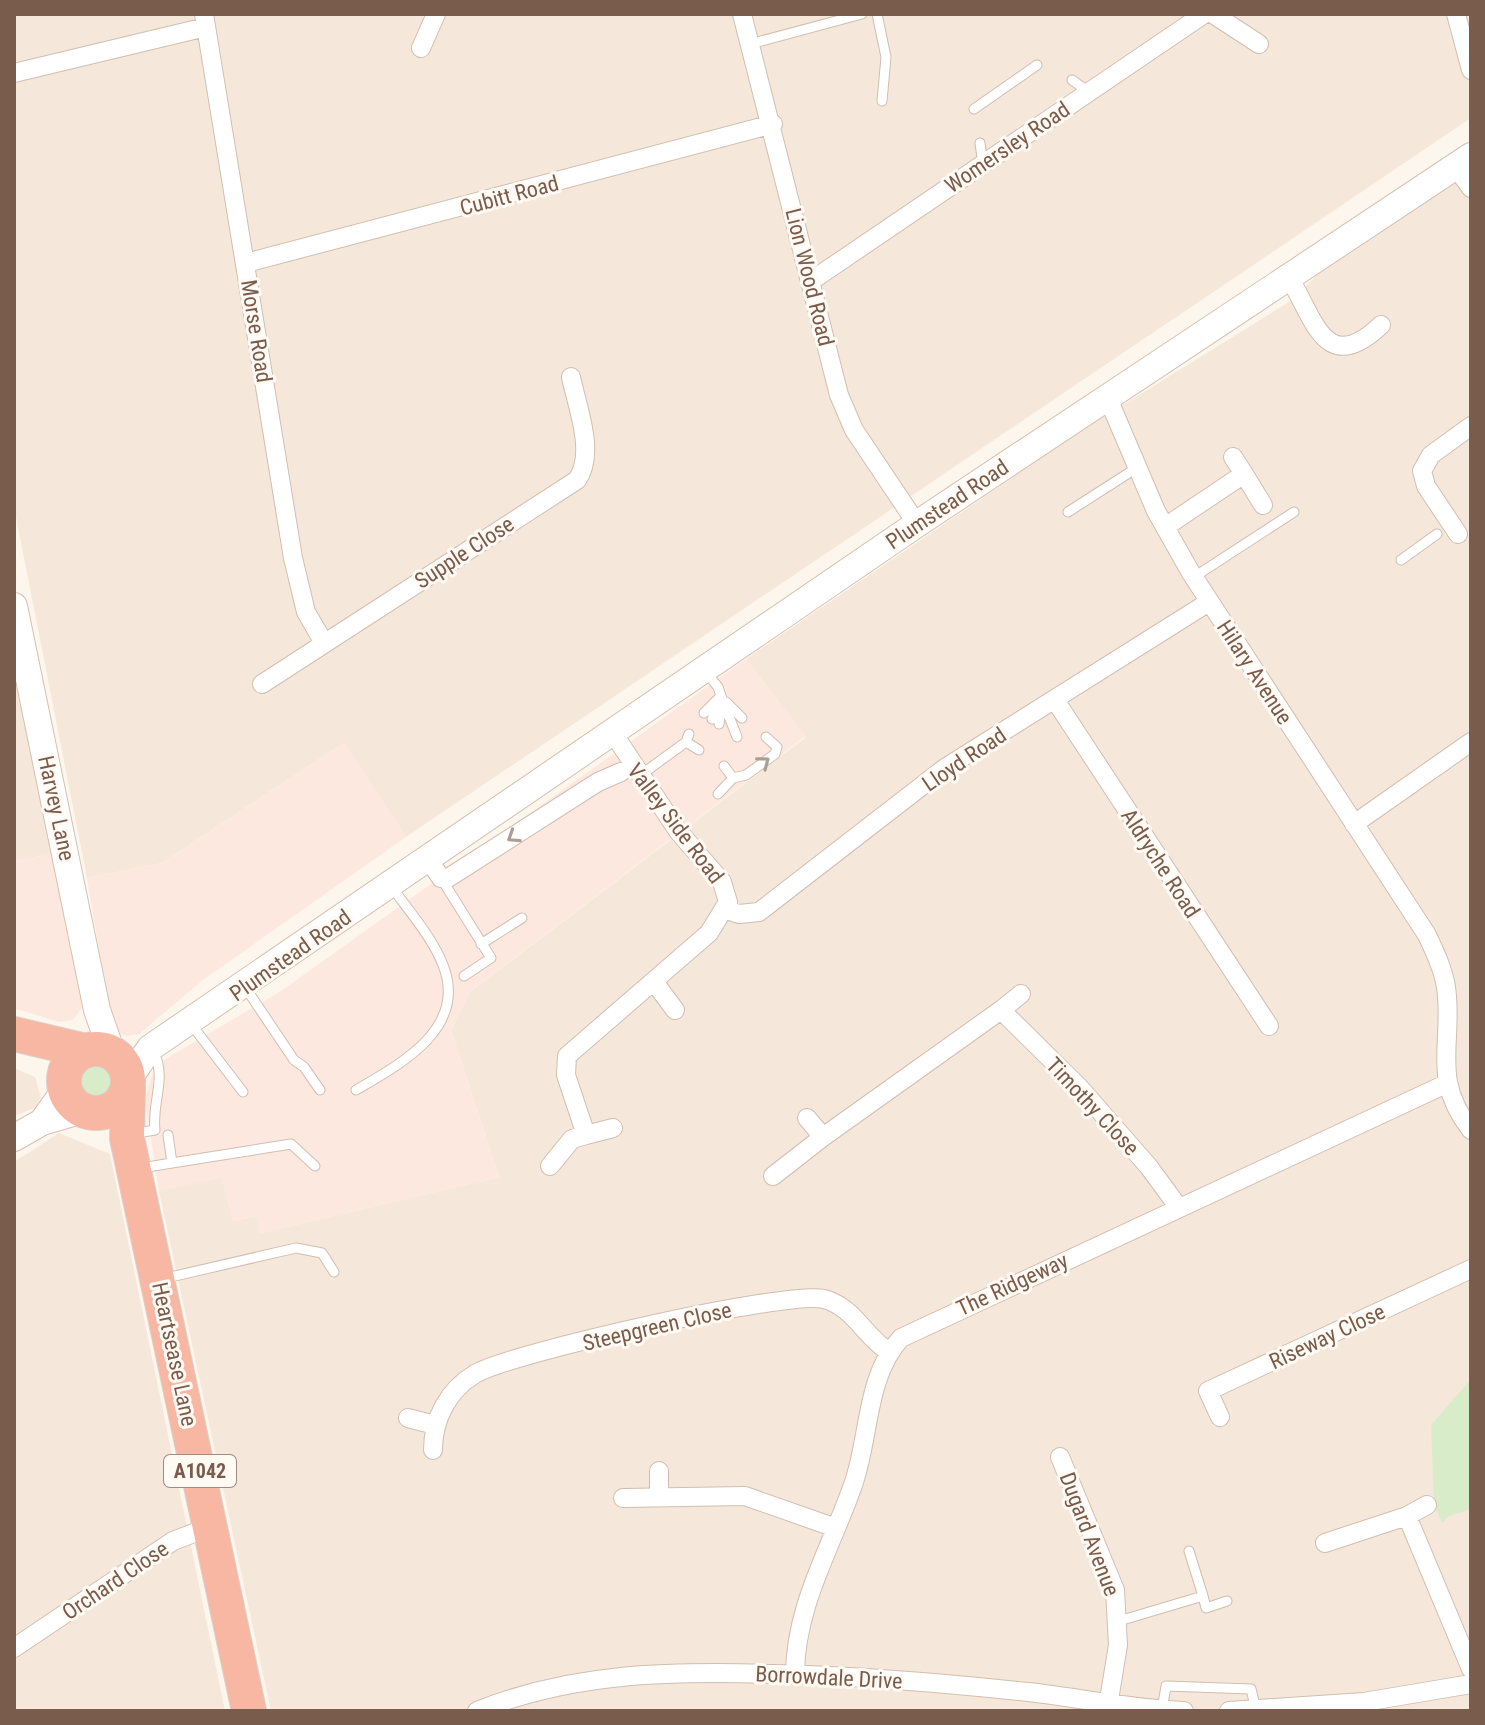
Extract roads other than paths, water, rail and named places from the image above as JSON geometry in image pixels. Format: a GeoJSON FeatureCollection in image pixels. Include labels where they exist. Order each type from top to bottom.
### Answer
{"type":"FeatureCollection","features":[{"type":"Feature","properties":{"kind":"highway"},"geometry":{"type":"LineString","coordinates":[[28,1039],[110,1063]]}},
{"type":"Feature","properties":{"kind":"highway"},"geometry":{"type":"LineString","coordinates":[[28,1039],[76,1099],[135,1146]]}},
{"type":"Feature","properties":{"kind":"highway"},"geometry":{"type":"LineString","coordinates":[[76,1099],[70,1063],[110,1063]]}},
{"type":"Feature","properties":{"kind":"highway"},"geometry":{"type":"LineString","coordinates":[[76,1099],[110,1110],[124,1097],[110,1063]]}},
{"type":"Feature","properties":{"kind":"highway","name":"Heartsease Lane"},"geometry":{"type":"LineString","coordinates":[[110,1063],[135,1146],[159,1280],[249,1711]]}},
{"type":"Feature","properties":{"kind":"main road","name":"Plumstead Road"},"geometry":{"type":"LineString","coordinates":[[110,1063],[154,1054],[191,1024],[391,886],[439,872],[613,733],[1107,396],[1463,161]]}},
{"type":"Feature","properties":{"kind":"main road","name":"Harvey Lane"},"geometry":{"type":"LineString","coordinates":[[14,606],[110,1063]]}},
{"type":"Feature","properties":{"kind":"main road"},"geometry":{"type":"LineString","coordinates":[[14,1138],[76,1099]]}},
{"type":"Feature","properties":{"kind":"street"},"geometry":{"type":"LineString","coordinates":[[421,48],[436,14]]}},
{"type":"Feature","properties":{"kind":"street","name":"Lion Wood Road"},"geometry":{"type":"LineString","coordinates":[[742,14],[773,124],[845,412],[917,524]]}},
{"type":"Feature","properties":{"kind":"street","name":"Womersley Road"},"geometry":{"type":"LineString","coordinates":[[811,281],[1204,14]]}},
{"type":"Feature","properties":{"kind":"street"},"geometry":{"type":"LineString","coordinates":[[1213,14],[1259,44]]}},
{"type":"Feature","properties":{"kind":"street"},"geometry":{"type":"LineString","coordinates":[[1456,14],[1471,70]]}},
{"type":"Feature","properties":{"kind":"street"},"geometry":{"type":"LineString","coordinates":[[14,73],[205,20]]}},
{"type":"Feature","properties":{"kind":"street","name":"Morse Road"},"geometry":{"type":"LineString","coordinates":[[205,20],[293,558],[306,612],[324,643]]}},
{"type":"Feature","properties":{"kind":"street","name":"Cubitt Road"},"geometry":{"type":"LineString","coordinates":[[246,263],[773,124]]}},
{"type":"Feature","properties":{"kind":"street"},"geometry":{"type":"LineString","coordinates":[[1463,161],[1471,188]]}},
{"type":"Feature","properties":{"kind":"street"},"geometry":{"type":"LineString","coordinates":[[1288,276],[1309,319],[1325,339],[1345,346],[1376,337]]}},
{"type":"Feature","properties":{"kind":"street","name":"Supple Close"},"geometry":{"type":"LineString","coordinates":[[262,684],[577,480],[584,469],[586,453],[571,377]]}},
{"type":"Feature","properties":{"kind":"street","name":"Hilary Avenue"},"geometry":{"type":"LineString","coordinates":[[1107,396],[1165,527],[1194,577],[1427,935],[1446,987],[1444,1050],[1448,1083]]}},
{"type":"Feature","properties":{"kind":"street"},"geometry":{"type":"LineString","coordinates":[[1448,529],[1422,478],[1424,463],[1471,426]]}},
{"type":"Feature","properties":{"kind":"street"},"geometry":{"type":"LineString","coordinates":[[1233,457],[1263,505]]}},
{"type":"Feature","properties":{"kind":"street"},"geometry":{"type":"LineString","coordinates":[[1165,527],[1244,474]]}},
{"type":"Feature","properties":{"kind":"street","name":"Lloyd Road"},"geometry":{"type":"LineString","coordinates":[[724,909],[739,914],[759,912],[945,768],[1209,602]]}},
{"type":"Feature","properties":{"kind":"street","name":"Aldryche Road"},"geometry":{"type":"LineString","coordinates":[[1055,700],[1269,1026]]}},
{"type":"Feature","properties":{"kind":"street","name":"Valley Side Road"},"geometry":{"type":"LineString","coordinates":[[586,1135],[566,1075],[567,1056],[655,983],[709,933],[724,909],[727,892],[678,831],[613,733]]}},
{"type":"Feature","properties":{"kind":"street"},"geometry":{"type":"LineString","coordinates":[[1354,824],[1471,742]]}},
{"type":"Feature","properties":{"kind":"street","name":"Plumstead Road"},"geometry":{"type":"LineString","coordinates":[[439,872],[621,772]]}},
{"type":"Feature","properties":{"kind":"street"},"geometry":{"type":"LineString","coordinates":[[655,983],[675,1010]]}},
{"type":"Feature","properties":{"kind":"street"},"geometry":{"type":"LineString","coordinates":[[773,1176],[1021,994]]}},
{"type":"Feature","properties":{"kind":"street","name":"Timothy Close"},"geometry":{"type":"LineString","coordinates":[[1001,1010],[1079,1087],[1149,1167],[1179,1208]]}},
{"type":"Feature","properties":{"kind":"street"},"geometry":{"type":"LineString","coordinates":[[1448,1083],[1456,1107],[1471,1130]]}},
{"type":"Feature","properties":{"kind":"street","name":"The Ridgeway"},"geometry":{"type":"LineString","coordinates":[[795,1675],[800,1623],[854,1483],[865,1445],[875,1386],[889,1352],[921,1326],[1448,1083]]}},
{"type":"Feature","properties":{"kind":"street"},"geometry":{"type":"LineString","coordinates":[[807,1118],[823,1137]]}},
{"type":"Feature","properties":{"kind":"street"},"geometry":{"type":"LineString","coordinates":[[550,1166],[572,1139],[613,1128]]}},
{"type":"Feature","properties":{"kind":"street","name":"Riseway Close"},"geometry":{"type":"LineString","coordinates":[[1220,1417],[1208,1391],[1471,1269]]}},
{"type":"Feature","properties":{"kind":"street","name":"Steepgreen Close"},"geometry":{"type":"LineString","coordinates":[[433,1450],[435,1425],[452,1394],[487,1368],[754,1304],[799,1297],[825,1300],[855,1317],[889,1352]]}},
{"type":"Feature","properties":{"kind":"street"},"geometry":{"type":"LineString","coordinates":[[408,1418],[435,1425]]}},
{"type":"Feature","properties":{"kind":"street","name":"Dugard Avenue"},"geometry":{"type":"LineString","coordinates":[[1060,1457],[1115,1590],[1119,1621],[1116,1668],[1108,1706]]}},
{"type":"Feature","properties":{"kind":"street"},"geometry":{"type":"LineString","coordinates":[[659,1471],[659,1496]]}},
{"type":"Feature","properties":{"kind":"street"},"geometry":{"type":"LineString","coordinates":[[623,1498],[745,1496],[836,1528]]}},
{"type":"Feature","properties":{"kind":"street"},"geometry":{"type":"LineString","coordinates":[[1325,1543],[1407,1516],[1427,1505]]}},
{"type":"Feature","properties":{"kind":"street"},"geometry":{"type":"LineString","coordinates":[[1407,1516],[1471,1669]]}},
{"type":"Feature","properties":{"kind":"street","name":"Orchard Close"},"geometry":{"type":"LineString","coordinates":[[17,1640],[173,1541],[212,1526]]}},
{"type":"Feature","properties":{"kind":"street","name":"Borrowdale Drive"},"geometry":{"type":"LineString","coordinates":[[477,1711],[504,1706],[550,1687],[630,1675],[695,1672],[903,1680],[1030,1702],[1184,1711]]}},
{"type":"Feature","properties":{"kind":"street"},"geometry":{"type":"LineString","coordinates":[[1229,1711],[1404,1697],[1471,1684]]}},
{"type":"Feature","properties":{"kind":"lane"},"geometry":{"type":"LineString","coordinates":[[750,44],[862,14]]}},
{"type":"Feature","properties":{"kind":"lane"},"geometry":{"type":"LineString","coordinates":[[877,14],[886,57],[882,101]]}},
{"type":"Feature","properties":{"kind":"lane"},"geometry":{"type":"LineString","coordinates":[[974,109],[1037,65]]}},
{"type":"Feature","properties":{"kind":"lane"},"geometry":{"type":"LineString","coordinates":[[1072,80],[1089,92]]}},
{"type":"Feature","properties":{"kind":"lane"},"geometry":{"type":"LineString","coordinates":[[980,143],[983,165]]}},
{"type":"Feature","properties":{"kind":"lane"},"geometry":{"type":"LineString","coordinates":[[1068,512],[1138,467]]}},
{"type":"Feature","properties":{"kind":"lane"},"geometry":{"type":"LineString","coordinates":[[1194,577],[1294,512]]}},
{"type":"Feature","properties":{"kind":"lane"},"geometry":{"type":"LineString","coordinates":[[1401,560],[1448,529]]}},
{"type":"Feature","properties":{"kind":"lane"},"geometry":{"type":"LineString","coordinates":[[705,671],[721,696],[742,718]]}},
{"type":"Feature","properties":{"kind":"lane"},"geometry":{"type":"LineString","coordinates":[[721,696],[711,719],[721,696]]}},
{"type":"Feature","properties":{"kind":"lane"},"geometry":{"type":"LineString","coordinates":[[721,696],[728,731]]}},
{"type":"Feature","properties":{"kind":"lane"},"geometry":{"type":"LineString","coordinates":[[721,696],[737,737]]}},
{"type":"Feature","properties":{"kind":"lane"},"geometry":{"type":"LineString","coordinates":[[718,794],[733,778],[746,775],[775,754],[777,747],[766,737]]}},
{"type":"Feature","properties":{"kind":"lane"},"geometry":{"type":"LineString","coordinates":[[642,774],[694,743]]}},
{"type":"Feature","properties":{"kind":"lane"},"geometry":{"type":"LineString","coordinates":[[724,766],[733,778]]}},
{"type":"Feature","properties":{"kind":"lane"},"geometry":{"type":"LineString","coordinates":[[439,872],[491,958],[464,976]]}},
{"type":"Feature","properties":{"kind":"lane"},"geometry":{"type":"LineString","coordinates":[[356,1090],[421,1049],[439,1026],[447,1005],[448,986],[443,965],[391,886]]}},
{"type":"Feature","properties":{"kind":"lane"},"geometry":{"type":"LineString","coordinates":[[481,944],[522,918]]}},
{"type":"Feature","properties":{"kind":"lane"},"geometry":{"type":"LineString","coordinates":[[245,987],[294,1060],[304,1067],[320,1090]]}},
{"type":"Feature","properties":{"kind":"lane"},"geometry":{"type":"LineString","coordinates":[[191,1024],[243,1092]]}},
{"type":"Feature","properties":{"kind":"lane"},"geometry":{"type":"LineString","coordinates":[[154,1054],[162,1077],[153,1109],[155,1130],[135,1146],[172,1163],[291,1144],[315,1166]]}},
{"type":"Feature","properties":{"kind":"lane"},"geometry":{"type":"LineString","coordinates":[[168,1135],[172,1163]]}},
{"type":"Feature","properties":{"kind":"lane"},"geometry":{"type":"LineString","coordinates":[[159,1280],[296,1248],[322,1253],[334,1272]]}},
{"type":"Feature","properties":{"kind":"lane"},"geometry":{"type":"LineString","coordinates":[[1189,1551],[1206,1608],[1227,1601]]}},
{"type":"Feature","properties":{"kind":"lane"},"geometry":{"type":"LineString","coordinates":[[1119,1621],[1203,1596]]}},
{"type":"Feature","properties":{"kind":"lane"},"geometry":{"type":"LineString","coordinates":[[1162,1710],[1166,1686],[1251,1689],[1256,1710]]}}]}
